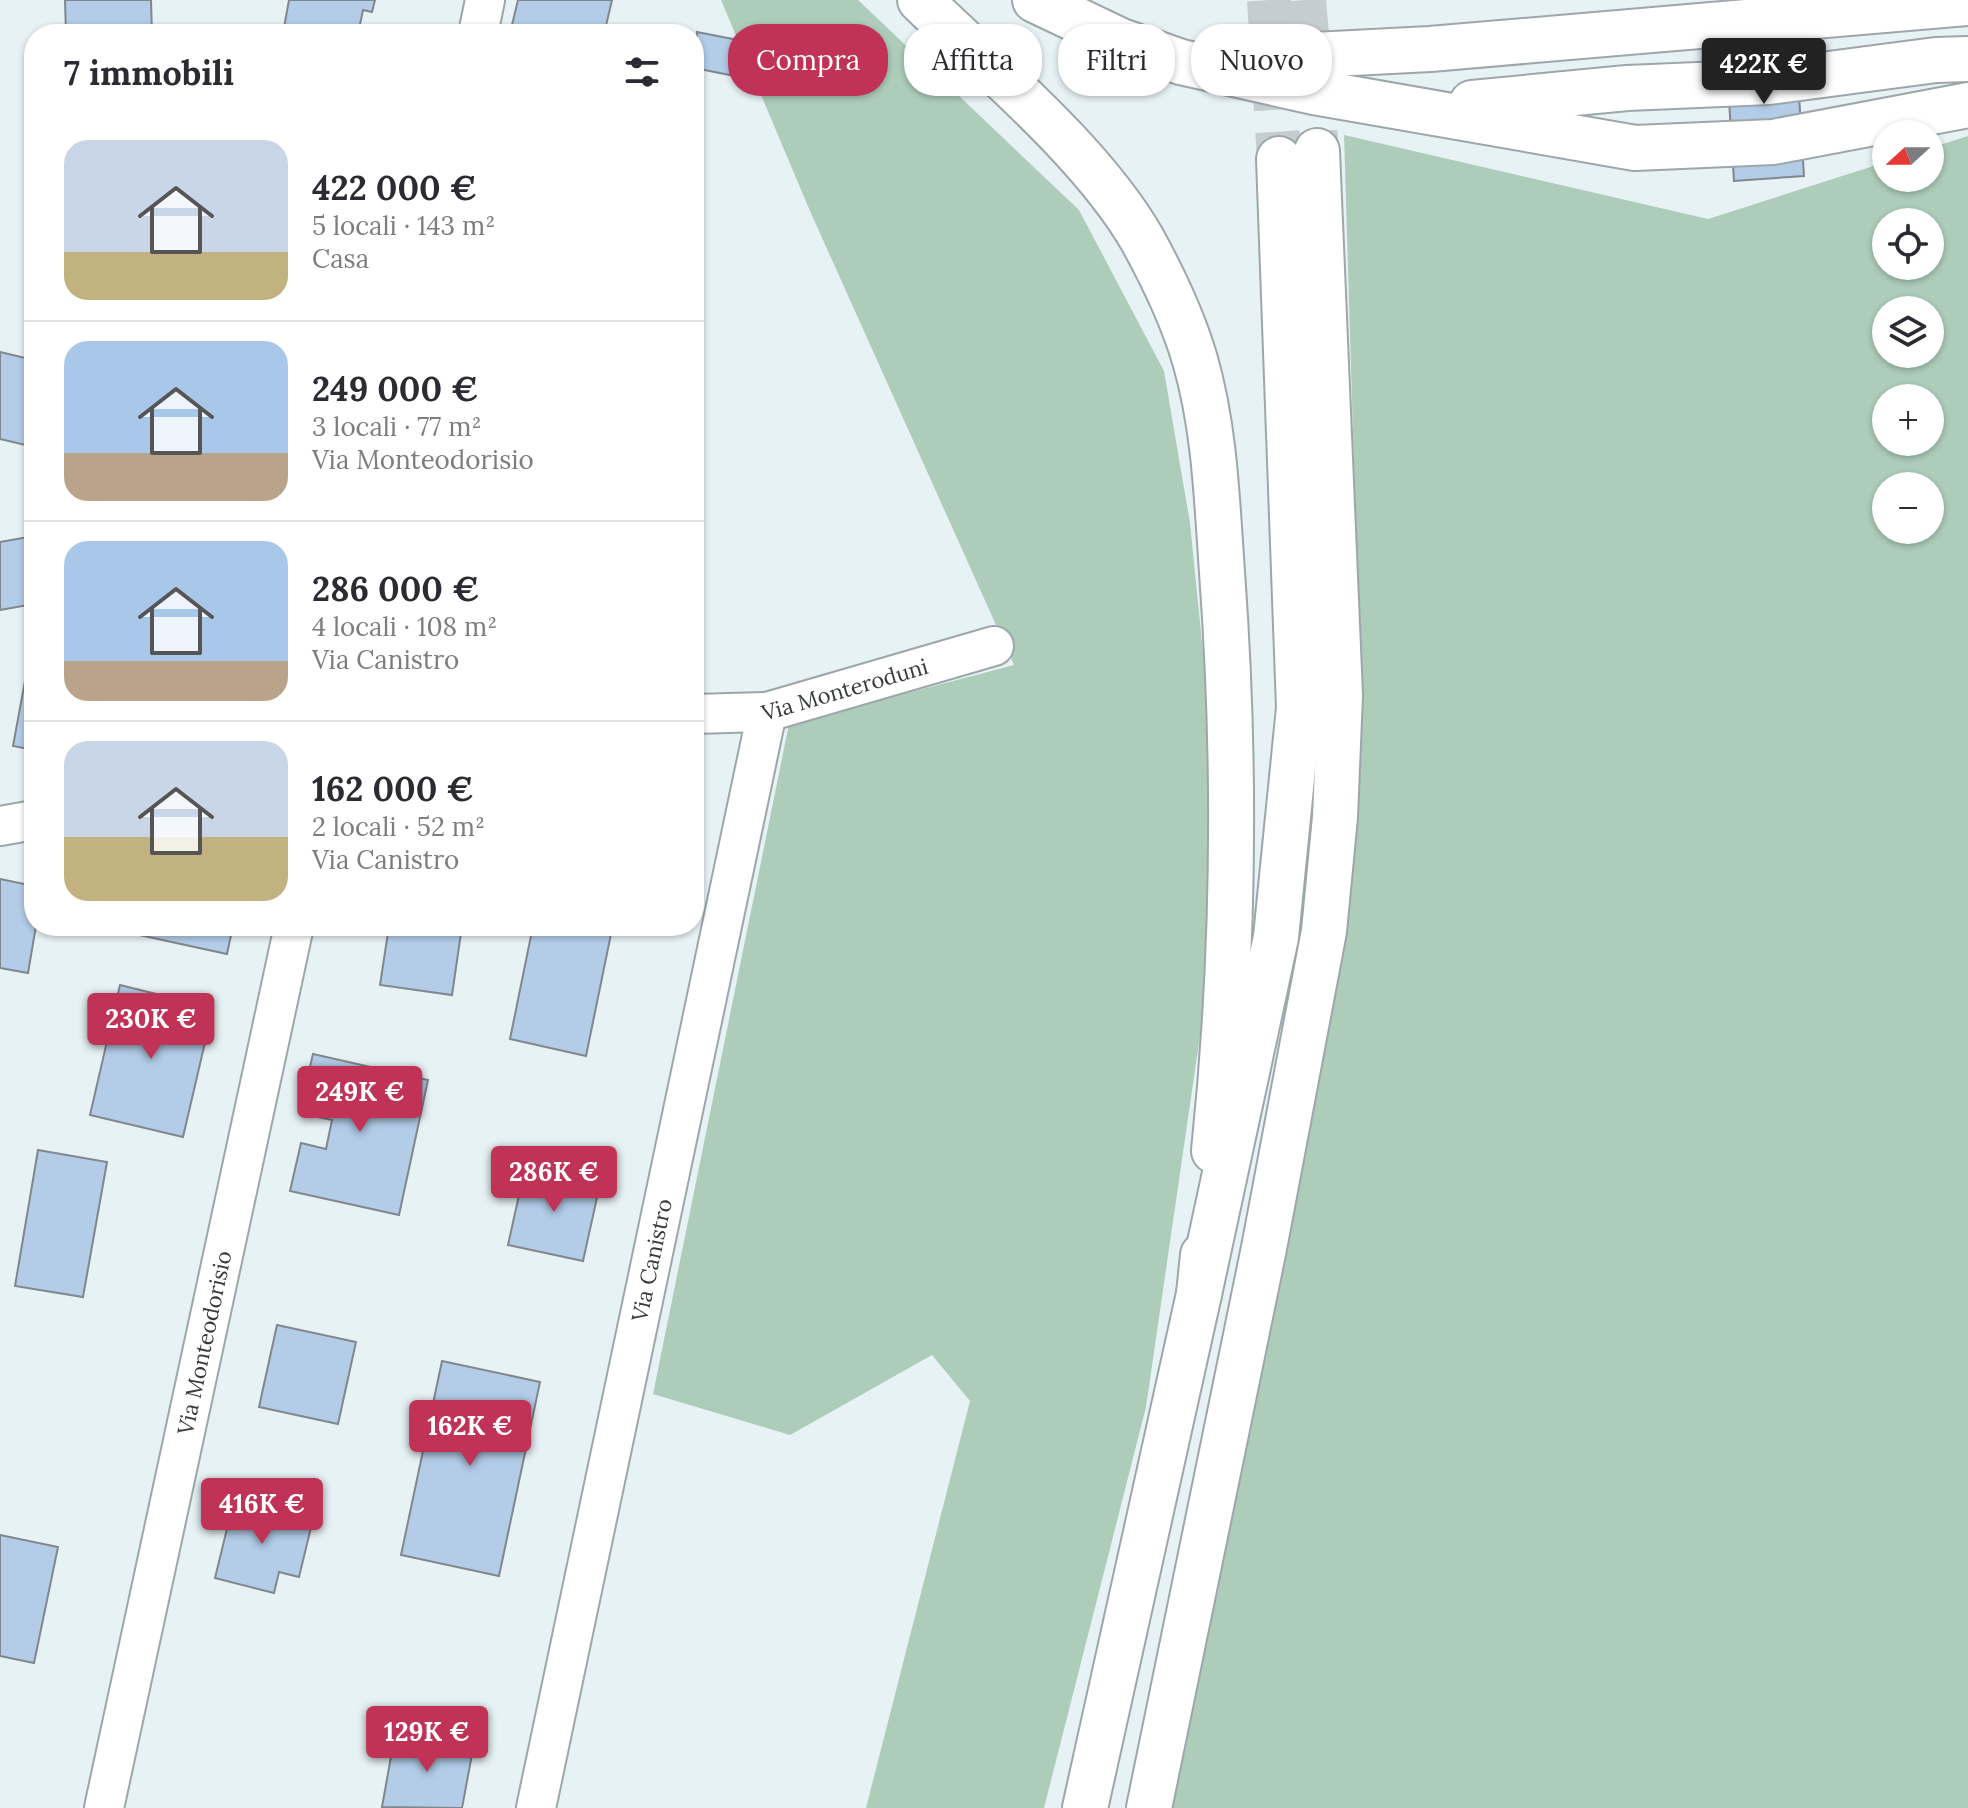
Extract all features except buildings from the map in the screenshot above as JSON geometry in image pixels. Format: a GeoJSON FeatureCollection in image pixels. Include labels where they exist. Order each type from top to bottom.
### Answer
{"type":"FeatureCollection","features":[{"type":"Feature","properties":{"kind":"highway"},"geometry":{"type":"LineString","coordinates":[[920,0],[1076,153],[1140,236],[1163,279],[1195,359],[1215,475],[1230,768],[1228,940],[1221,1076],[1199,1294]]}},
{"type":"Feature","properties":{"kind":"highway"},"geometry":{"type":"LineString","coordinates":[[1035,0],[1121,41],[1181,62],[1314,92],[1635,148],[1773,142],[1968,105]]}},
{"type":"Feature","properties":{"kind":"highway"},"geometry":{"type":"LineString","coordinates":[[1181,62],[1430,49],[1968,3]]}},
{"type":"Feature","properties":{"kind":"highway"},"geometry":{"type":"LineString","coordinates":[[1418,109],[1627,88],[1769,82],[1936,60],[1968,59]]}},
{"type":"Feature","properties":{"kind":"highway"},"geometry":{"type":"LineString","coordinates":[[1085,1808],[1276,937],[1299,708],[1298,155],[1340,695],[1332,846],[1324,931],[1264,1248],[1149,1808]]}},
{"type":"Feature","properties":{"kind":"street"},"geometry":{"type":"LineString","coordinates":[[480,24],[485,0]]}},
{"type":"Feature","properties":{"kind":"street","name":"Via Monteroduni"},"geometry":{"type":"LineString","coordinates":[[704,714],[767,712],[994,646]]}},
{"type":"Feature","properties":{"kind":"street","name":"Via Canistro"},"geometry":{"type":"LineString","coordinates":[[536,1808],[767,712]]}},
{"type":"Feature","properties":{"kind":"street"},"geometry":{"type":"LineString","coordinates":[[0,826],[24,822]]}},
{"type":"Feature","properties":{"kind":"street","name":"Via Monteodorisio"},"geometry":{"type":"LineString","coordinates":[[104,1808],[292,936]]}},
{"type":"Feature","properties":{"kind":"green space"},"geometry":{"type":"Polygon","coordinates":[[[721,0],[858,0],[883,24],[731,24],[721,0]]]}},
{"type":"Feature","properties":{"kind":"green space"},"geometry":{"type":"Polygon","coordinates":[[[888,29],[904,44],[904,96],[959,96],[1079,210],[1164,371],[1190,523],[1213,752],[1203,1015],[1146,1407],[1044,1808],[866,1808],[970,1401],[932,1355],[790,1435],[653,1394],[789,724],[1014,665],[761,96],[888,96],[888,29]]]}},
{"type":"Feature","properties":{"kind":"green space"},"geometry":{"type":"Polygon","coordinates":[[[1344,135],[1708,219],[1872,166],[1872,192],[1944,192],[1944,144],[1968,136],[1968,1808],[1168,1808],[1361,700],[1344,135]]]}},
{"type":"Feature","properties":{"kind":"tunnel"},"geometry":{"type":"LineString","coordinates":[[1269,0],[1279,159]]}},
{"type":"Feature","properties":{"kind":"tunnel"},"geometry":{"type":"LineString","coordinates":[[1304,0],[1317,151]]}}]}
